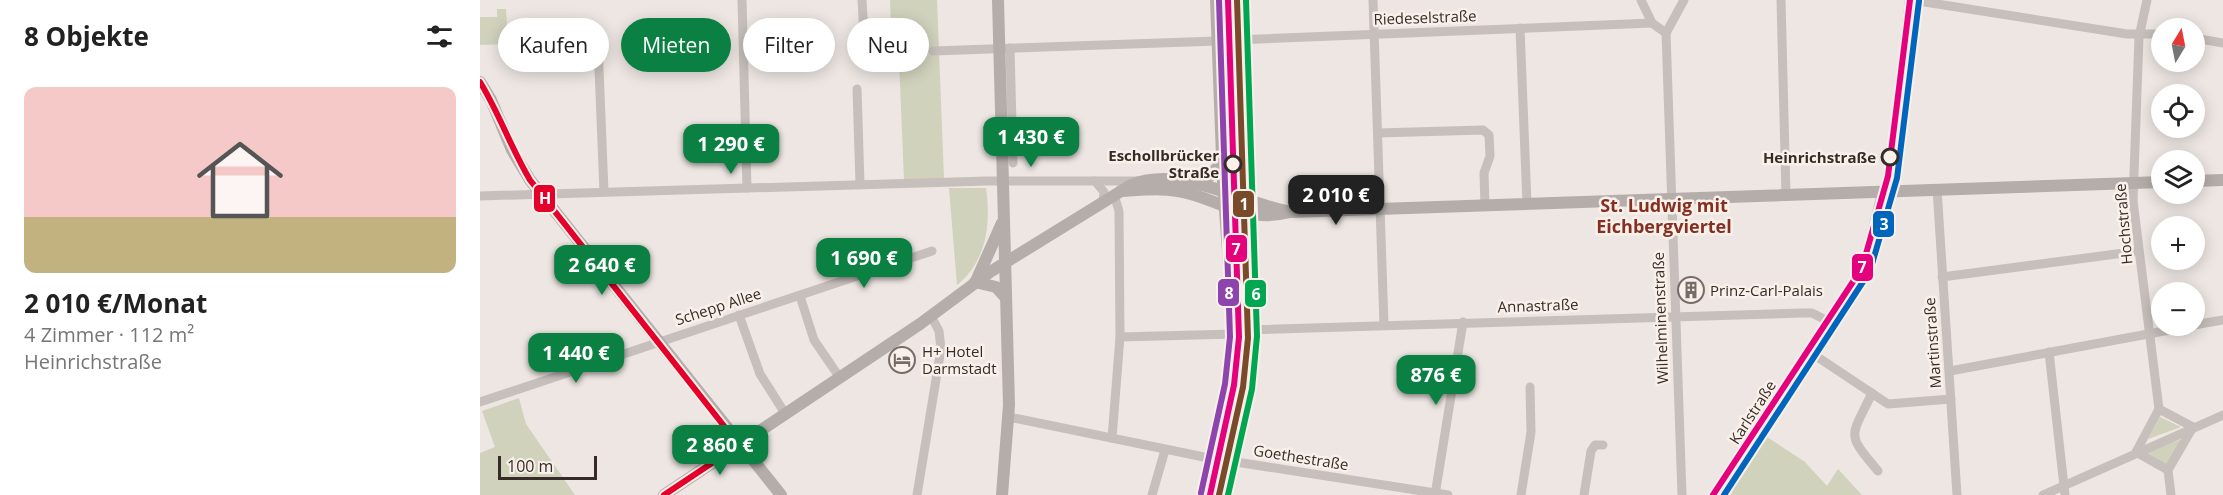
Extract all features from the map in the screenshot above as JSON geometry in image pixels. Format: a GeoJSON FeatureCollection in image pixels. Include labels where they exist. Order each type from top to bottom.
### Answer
{"type":"FeatureCollection","features":[{"type":"Feature","properties":{"kind":"main road"},"geometry":{"type":"LineString","coordinates":[[998,0],[1005,48],[1003,181],[1009,417],[1002,495]]}},
{"type":"Feature","properties":{"kind":"main road"},"geometry":{"type":"LineString","coordinates":[[1216,0],[1225,208],[1240,332]]}},
{"type":"Feature","properties":{"kind":"main road"},"geometry":{"type":"LineString","coordinates":[[1212,495],[1232,367],[1240,332],[1245,214],[1235,0]]}},
{"type":"Feature","properties":{"kind":"main road","name":"Karlstraße"},"geometry":{"type":"LineString","coordinates":[[1887,191],[1912,0]]}},
{"type":"Feature","properties":{"kind":"main road"},"geometry":{"type":"LineString","coordinates":[[480,82],[498,115],[499,123],[517,161],[540,194],[781,495]]}},
{"type":"Feature","properties":{"kind":"main road"},"geometry":{"type":"LineString","coordinates":[[480,89],[492,117],[499,123]]}},
{"type":"Feature","properties":{"kind":"main road"},"geometry":{"type":"LineString","coordinates":[[1194,183],[1210,176],[1222,162]]}},
{"type":"Feature","properties":{"kind":"main road"},"geometry":{"type":"LineString","coordinates":[[664,495],[931,316],[1005,262],[1118,193],[1142,181],[1160,178],[1194,183],[1290,212]]}},
{"type":"Feature","properties":{"kind":"main road"},"geometry":{"type":"LineString","coordinates":[[2205,181],[2223,180]]}},
{"type":"Feature","properties":{"kind":"main road"},"geometry":{"type":"LineString","coordinates":[[1118,193],[1174,190],[1245,214],[1274,216],[1290,212],[2151,182]]}},
{"type":"Feature","properties":{"kind":"main road"},"geometry":{"type":"LineString","coordinates":[[975,282],[1004,216]]}},
{"type":"Feature","properties":{"kind":"main road"},"geometry":{"type":"LineString","coordinates":[[975,282],[996,287],[1006,298]]}},
{"type":"Feature","properties":{"kind":"main road"},"geometry":{"type":"LineString","coordinates":[[1203,495],[1217,459]]}},
{"type":"Feature","properties":{"kind":"street"},"geometry":{"type":"LineString","coordinates":[[742,0],[747,188]]}},
{"type":"Feature","properties":{"kind":"street"},"geometry":{"type":"LineString","coordinates":[[862,0],[863,18]]}},
{"type":"Feature","properties":{"kind":"street"},"geometry":{"type":"LineString","coordinates":[[1374,0],[1384,325]]}},
{"type":"Feature","properties":{"kind":"street"},"geometry":{"type":"LineString","coordinates":[[1641,0],[1652,23],[1666,33],[1684,0]]}},
{"type":"Feature","properties":{"kind":"street"},"geometry":{"type":"LineString","coordinates":[[1781,0],[1786,195]]}},
{"type":"Feature","properties":{"kind":"street"},"geometry":{"type":"LineString","coordinates":[[1912,0],[2094,29],[2151,34]]}},
{"type":"Feature","properties":{"kind":"street","name":"Hochstraße"},"geometry":{"type":"LineString","coordinates":[[2147,0],[2139,33],[2133,201],[2151,333]]}},
{"type":"Feature","properties":{"kind":"street","name":"Riedeselstraße"},"geometry":{"type":"LineString","coordinates":[[1236,40],[1652,23]]}},
{"type":"Feature","properties":{"kind":"street"},"geometry":{"type":"LineString","coordinates":[[1520,28],[1527,204]]}},
{"type":"Feature","properties":{"kind":"street","name":"Wilhelminenstraße"},"geometry":{"type":"LineString","coordinates":[[1666,33],[1682,495]]}},
{"type":"Feature","properties":{"kind":"street"},"geometry":{"type":"LineString","coordinates":[[2205,40],[2223,43]]}},
{"type":"Feature","properties":{"kind":"street"},"geometry":{"type":"LineString","coordinates":[[933,51],[1217,41]]}},
{"type":"Feature","properties":{"kind":"street"},"geometry":{"type":"LineString","coordinates":[[1005,48],[1013,163]]}},
{"type":"Feature","properties":{"kind":"street"},"geometry":{"type":"LineString","coordinates":[[599,72],[604,192]]}},
{"type":"Feature","properties":{"kind":"street"},"geometry":{"type":"LineString","coordinates":[[857,89],[860,184]]}},
{"type":"Feature","properties":{"kind":"street"},"geometry":{"type":"LineString","coordinates":[[1377,133],[1483,130],[1490,135],[1490,156],[1484,173],[1485,206]]}},
{"type":"Feature","properties":{"kind":"street"},"geometry":{"type":"LineString","coordinates":[[1095,181],[1104,192],[1103,202]]}},
{"type":"Feature","properties":{"kind":"street"},"geometry":{"type":"LineString","coordinates":[[480,196],[860,184],[1142,181]]}},
{"type":"Feature","properties":{"kind":"street","name":"Martinstraße"},"geometry":{"type":"LineString","coordinates":[[1937,189],[1957,495]]}},
{"type":"Feature","properties":{"kind":"street","name":"Karlstraße"},"geometry":{"type":"LineString","coordinates":[[1720,495],[1728,477],[1861,274],[1874,261],[1887,191]]}},
{"type":"Feature","properties":{"kind":"street"},"geometry":{"type":"LineString","coordinates":[[1112,438],[1120,337],[1118,193]]}},
{"type":"Feature","properties":{"kind":"street","name":"Schepp Allee"},"geometry":{"type":"LineString","coordinates":[[480,402],[932,251]]}},
{"type":"Feature","properties":{"kind":"street"},"geometry":{"type":"LineString","coordinates":[[1942,277],[2139,251]]}},
{"type":"Feature","properties":{"kind":"street"},"geometry":{"type":"LineString","coordinates":[[800,296],[814,340],[840,378]]}},
{"type":"Feature","properties":{"kind":"street","name":"Annastraße"},"geometry":{"type":"LineString","coordinates":[[1120,337],[1675,315],[1812,313],[1830,322]]}},
{"type":"Feature","properties":{"kind":"street"},"geometry":{"type":"LineString","coordinates":[[739,315],[760,374],[786,415]]}},
{"type":"Feature","properties":{"kind":"street"},"geometry":{"type":"LineString","coordinates":[[916,495],[941,345],[939,331],[931,316]]}},
{"type":"Feature","properties":{"kind":"street"},"geometry":{"type":"LineString","coordinates":[[2205,323],[2223,320]]}},
{"type":"Feature","properties":{"kind":"street"},"geometry":{"type":"LineString","coordinates":[[1435,494],[1463,322]]}},
{"type":"Feature","properties":{"kind":"street"},"geometry":{"type":"LineString","coordinates":[[1950,371],[2151,333]]}},
{"type":"Feature","properties":{"kind":"street","name":"Hochstraße"},"geometry":{"type":"LineString","coordinates":[[2151,336],[2159,409]]}},
{"type":"Feature","properties":{"kind":"street"},"geometry":{"type":"LineString","coordinates":[[1810,352],[1888,404],[1951,399]]}},
{"type":"Feature","properties":{"kind":"street"},"geometry":{"type":"LineString","coordinates":[[2049,352],[2064,490]]}},
{"type":"Feature","properties":{"kind":"street"},"geometry":{"type":"LineString","coordinates":[[1521,495],[1531,432],[1530,387]]}},
{"type":"Feature","properties":{"kind":"street"},"geometry":{"type":"LineString","coordinates":[[1872,393],[1853,433],[1854,443],[1878,471]]}},
{"type":"Feature","properties":{"kind":"street"},"geometry":{"type":"LineString","coordinates":[[2136,452],[2159,409],[2193,427]]}},
{"type":"Feature","properties":{"kind":"street"},"geometry":{"type":"LineString","coordinates":[[2043,495],[2064,490],[2136,452],[2223,415]]}},
{"type":"Feature","properties":{"kind":"street","name":"Goethestraße"},"geometry":{"type":"LineString","coordinates":[[1009,417],[1165,450],[1448,495]]}},
{"type":"Feature","properties":{"kind":"street"},"geometry":{"type":"LineString","coordinates":[[2171,495],[2168,470],[2193,427]]}},
{"type":"Feature","properties":{"kind":"street"},"geometry":{"type":"LineString","coordinates":[[1584,495],[1591,451],[1596,445],[1603,445]]}},
{"type":"Feature","properties":{"kind":"street"},"geometry":{"type":"LineString","coordinates":[[1152,495],[1165,450]]}},
{"type":"Feature","properties":{"kind":"street"},"geometry":{"type":"LineString","coordinates":[[2136,452],[2168,470]]}},
{"type":"Feature","properties":{"kind":"green space"},"geometry":{"type":"Polygon","coordinates":[[[890,0],[937,0],[944,179],[904,180],[900,72],[929,72],[929,18],[891,18],[890,0]]]}},
{"type":"Feature","properties":{"kind":"green space"},"geometry":{"type":"Polygon","coordinates":[[[497,9],[506,9],[507,18],[498,18],[498,44],[480,45],[480,17],[497,17],[497,9]]]}},
{"type":"Feature","properties":{"kind":"green space"},"geometry":{"type":"Polygon","coordinates":[[[949,188],[986,188],[988,215],[985,241],[975,265],[957,285],[949,188]]]}},
{"type":"Feature","properties":{"kind":"green space"},"geometry":{"type":"Polygon","coordinates":[[[519,398],[526,424],[575,495],[480,495],[480,453],[495,447],[482,411],[519,398]]]}},
{"type":"Feature","properties":{"kind":"green space"},"geometry":{"type":"Polygon","coordinates":[[[2160,417],[2181,427],[2148,439],[2160,417]]]}},
{"type":"Feature","properties":{"kind":"green space"},"geometry":{"type":"Polygon","coordinates":[[[1764,435],[1805,462],[1827,486],[1838,469],[1862,495],[1731,495],[1737,477],[1764,435]]]}},
{"type":"Feature","properties":{"kind":"green space"},"geometry":{"type":"Polygon","coordinates":[[[2182,439],[2167,465],[2146,452],[2182,439]]]}},
{"type":"Feature","properties":{"kind":"transit line","name":"7"},"geometry":{"type":"LineString","coordinates":[[1210,495],[1234,385],[1239,337],[1228,0]]}},
{"type":"Feature","properties":{"kind":"transit line","name":"6"},"geometry":{"type":"LineString","coordinates":[[1228,495],[1252,389],[1257,336],[1246,0]]}},
{"type":"Feature","properties":{"kind":"transit line","name":"7"},"geometry":{"type":"LineString","coordinates":[[1713,495],[1862,268],[1888,176],[1910,0]]}},
{"type":"Feature","properties":{"kind":"transit line","name":"3"},"geometry":{"type":"LineString","coordinates":[[1724,495],[1870,271],[1897,178],[1919,1]]}},
{"type":"Feature","properties":{"kind":"transit line","name":"H"},"geometry":{"type":"LineString","coordinates":[[480,82],[530,180],[739,445]]}},
{"type":"Feature","properties":{"kind":"transit line","name":"H"},"geometry":{"type":"LineString","coordinates":[[664,495],[739,445]]}},
{"type":"Feature","properties":{"kind":"tram line","name":"8"},"geometry":{"type":"LineString","coordinates":[[1201,493],[1225,384],[1230,337],[1219,0]]}},
{"type":"Feature","properties":{"kind":"tram line","name":"1"},"geometry":{"type":"LineString","coordinates":[[1219,495],[1243,387],[1248,338],[1237,0]]}},
{"type":"Feature","properties":{"kind":"place","name":"Heinrichstraße"},"geometry":{"type":"Point","coordinates":[1890,157]}},
{"type":"Feature","properties":{"kind":"place","name":"Eschollbrücker Straße"},"geometry":{"type":"Point","coordinates":[1233,164]}},
{"type":"Feature","properties":{"kind":"place","name":"Prinz-Carl-Palais"},"geometry":{"type":"Point","coordinates":[1691,290]}},
{"type":"Feature","properties":{"kind":"place","name":"H+ Hotel Darmstadt"},"geometry":{"type":"Point","coordinates":[902,360]}},
{"type":"Feature","properties":{"kind":"district","name":"St. Ludwig mit Eichbergviertel"},"geometry":{"type":"Point","coordinates":[1664,215]}}]}
